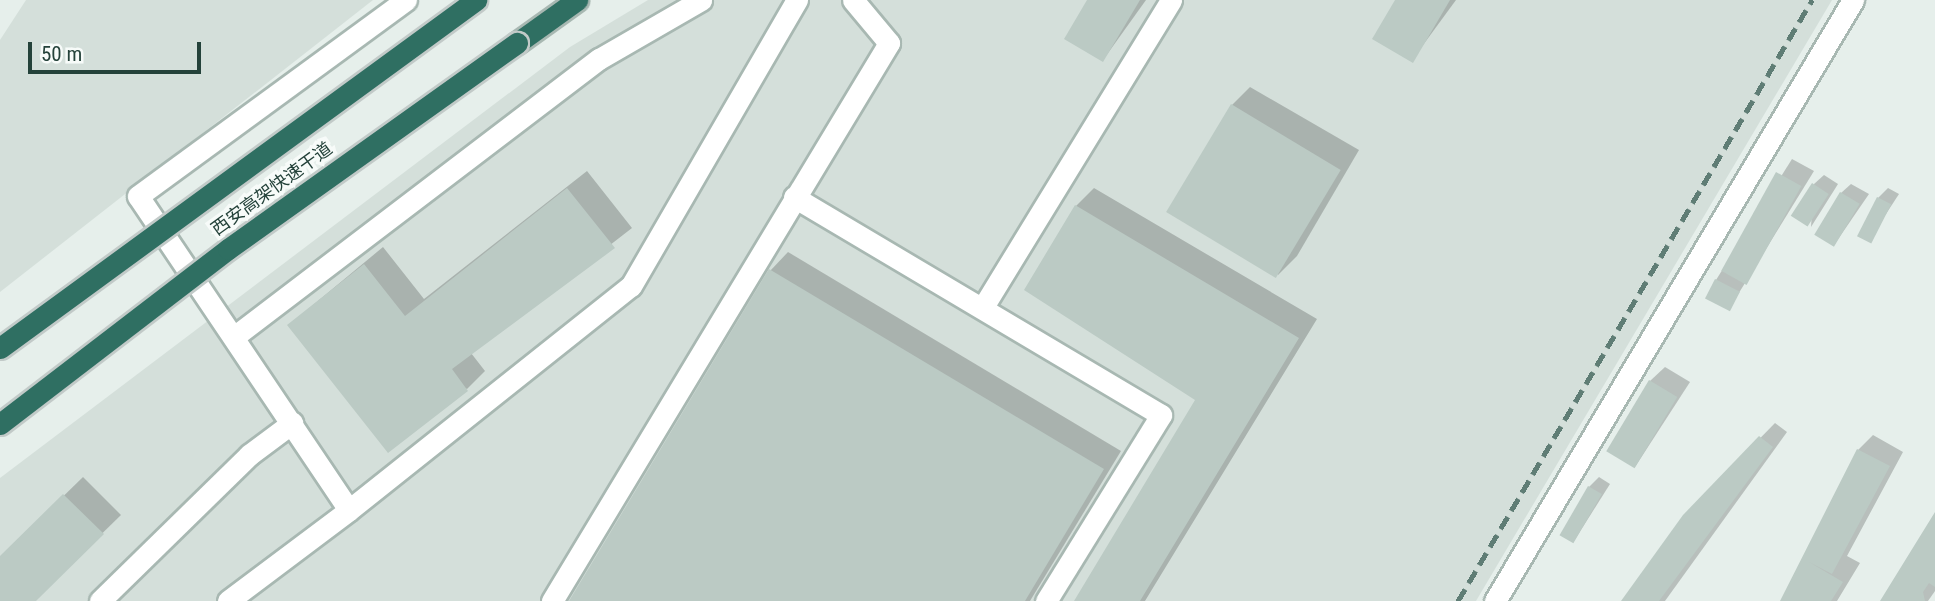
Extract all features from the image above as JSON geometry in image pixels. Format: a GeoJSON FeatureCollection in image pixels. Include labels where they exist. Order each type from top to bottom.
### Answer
{"type":"FeatureCollection","features":[{"type":"Feature","properties":{"kind":"highway","name":"西安高架快速干道"},"geometry":{"type":"LineString","coordinates":[[0,348],[476,0]]}},
{"type":"Feature","properties":{"kind":"highway","name":"西安高架快速干道"},"geometry":{"type":"LineString","coordinates":[[0,424],[228,249],[577,0]]}},
{"type":"Feature","properties":{"kind":"street"},"geometry":{"type":"LineString","coordinates":[[349,510],[235,336],[138,196],[406,0]]}},
{"type":"Feature","properties":{"kind":"street"},"geometry":{"type":"LineString","coordinates":[[235,336],[599,59],[701,0]]}},
{"type":"Feature","properties":{"kind":"street"},"geometry":{"type":"LineString","coordinates":[[228,601],[349,510],[631,286],[797,0]]}},
{"type":"Feature","properties":{"kind":"street"},"geometry":{"type":"LineString","coordinates":[[552,601],[889,43],[853,0]]}},
{"type":"Feature","properties":{"kind":"street"},"geometry":{"type":"LineString","coordinates":[[983,307],[1171,0]]}},
{"type":"Feature","properties":{"kind":"street"},"geometry":{"type":"LineString","coordinates":[[1495,601],[1853,0]]}},
{"type":"Feature","properties":{"kind":"street"},"geometry":{"type":"LineString","coordinates":[[794,197],[1161,415],[1046,601]]}},
{"type":"Feature","properties":{"kind":"street"},"geometry":{"type":"LineString","coordinates":[[100,601],[249,455],[292,423]]}},
{"type":"Feature","properties":{"kind":"shaded area"},"geometry":{"type":"Polygon","coordinates":[[[26,0],[373,0],[0,292],[0,40],[26,0]]]}},
{"type":"Feature","properties":{"kind":"shaded area"},"geometry":{"type":"Polygon","coordinates":[[[648,0],[1832,0],[1476,601],[0,601],[0,478],[570,47],[648,0]]]}},
{"type":"Feature","properties":{"kind":"building"},"geometry":{"type":"Polygon","coordinates":[[[1087,0],[1140,0],[1103,62],[1064,39],[1087,0]]]}},
{"type":"Feature","properties":{"kind":"building"},"geometry":{"type":"Polygon","coordinates":[[[1395,0],[1450,0],[1413,63],[1372,39],[1395,0]]]}},
{"type":"Feature","properties":{"kind":"building"},"geometry":{"type":"Polygon","coordinates":[[[1231,104],[1341,170],[1276,278],[1166,212],[1231,104]]]}},
{"type":"Feature","properties":{"kind":"building"},"geometry":{"type":"Polygon","coordinates":[[[1776,172],[1801,186],[1747,285],[1721,271],[1776,172]]]}},
{"type":"Feature","properties":{"kind":"building"},"geometry":{"type":"Polygon","coordinates":[[[1812,183],[1829,194],[1808,227],[1791,216],[1812,183]]]}},
{"type":"Feature","properties":{"kind":"building"},"geometry":{"type":"Polygon","coordinates":[[[567,188],[615,248],[452,369],[468,391],[388,453],[287,325],[364,264],[405,316],[567,188]]]}},
{"type":"Feature","properties":{"kind":"building"},"geometry":{"type":"Polygon","coordinates":[[[1840,192],[1860,204],[1834,247],[1814,235],[1840,192]]]}},
{"type":"Feature","properties":{"kind":"building"},"geometry":{"type":"Polygon","coordinates":[[[1877,197],[1891,204],[1871,243],[1857,236],[1877,197]]]}},
{"type":"Feature","properties":{"kind":"building"},"geometry":{"type":"Polygon","coordinates":[[[1075,205],[1299,338],[1140,601],[1074,601],[1195,400],[1024,290],[1075,205]]]}},
{"type":"Feature","properties":{"kind":"building"},"geometry":{"type":"Polygon","coordinates":[[[769,269],[1104,469],[1025,601],[569,601],[769,269]]]}},
{"type":"Feature","properties":{"kind":"building"},"geometry":{"type":"Polygon","coordinates":[[[1715,279],[1740,292],[1730,311],[1705,299],[1715,279]]]}},
{"type":"Feature","properties":{"kind":"building"},"geometry":{"type":"Polygon","coordinates":[[[1649,380],[1677,397],[1635,468],[1606,451],[1649,380]]]}},
{"type":"Feature","properties":{"kind":"building"},"geometry":{"type":"Polygon","coordinates":[[[1759,436],[1773,447],[1659,601],[1621,601],[1683,515],[1759,436]]]}},
{"type":"Feature","properties":{"kind":"building"},"geometry":{"type":"Polygon","coordinates":[[[1857,449],[1890,466],[1832,574],[1809,562],[1843,582],[1831,601],[1780,601],[1857,449]]]}},
{"type":"Feature","properties":{"kind":"building"},"geometry":{"type":"Polygon","coordinates":[[[1588,486],[1602,494],[1573,543],[1560,535],[1588,486]]]}},
{"type":"Feature","properties":{"kind":"building"},"geometry":{"type":"Polygon","coordinates":[[[63,494],[104,534],[36,601],[0,601],[0,556],[63,494]]]}},
{"type":"Feature","properties":{"kind":"building"},"geometry":{"type":"Polygon","coordinates":[[[1935,512],[1935,587],[1929,583],[1923,592],[1925,601],[1880,601],[1935,512]]]}},
{"type":"Feature","properties":{"kind":"railway"},"geometry":{"type":"LineString","coordinates":[[1458,601],[1812,0]]}}]}
